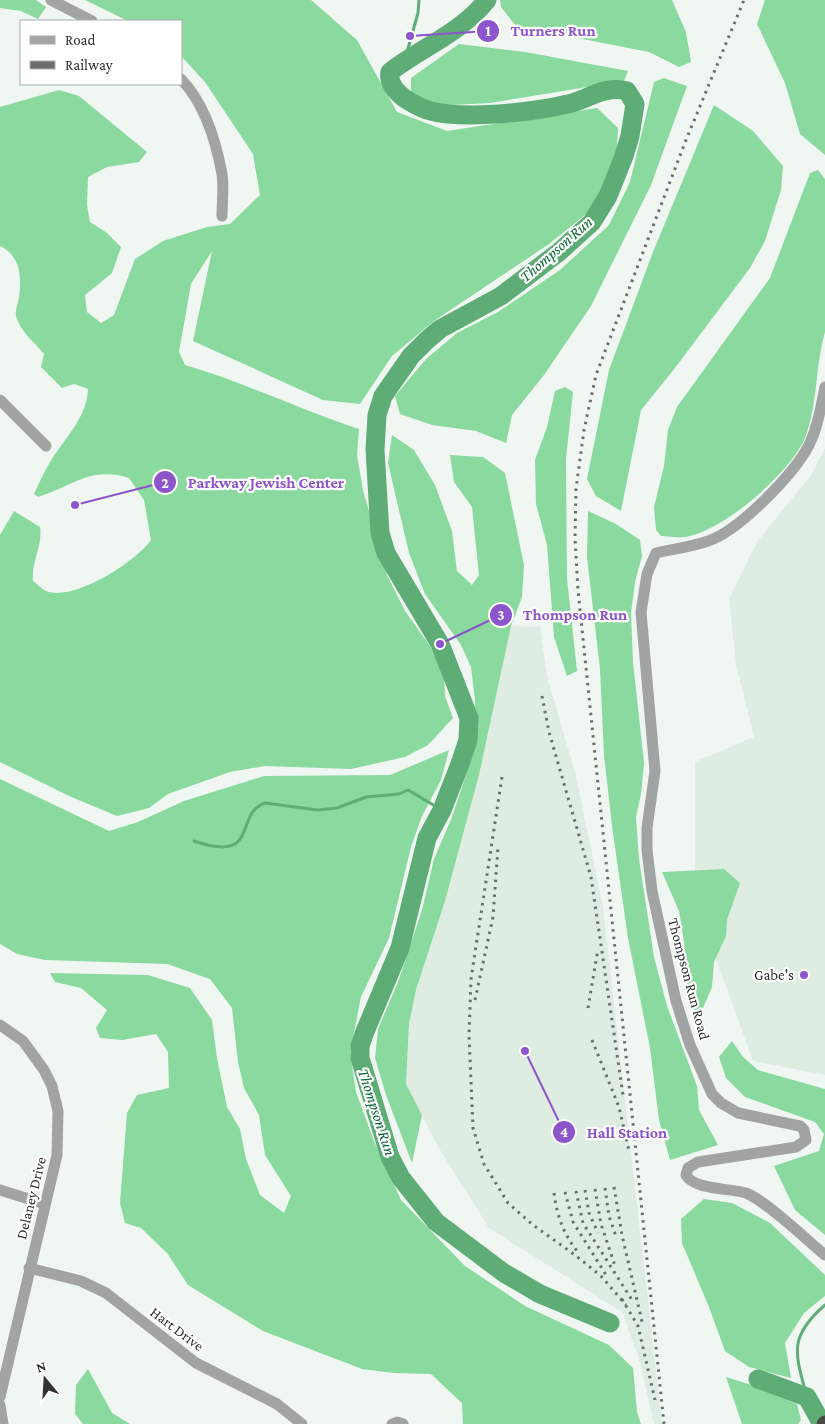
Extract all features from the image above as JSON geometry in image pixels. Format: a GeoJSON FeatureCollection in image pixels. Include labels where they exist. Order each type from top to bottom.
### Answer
{"type":"FeatureCollection","features":[{"type":"Feature","properties":{"kind":"street"},"geometry":{"type":"LineString","coordinates":[[51,0],[90,20]]}},
{"type":"Feature","properties":{"kind":"street"},"geometry":{"type":"LineString","coordinates":[[182,80],[198,100],[212,138],[222,175],[222,216]]}},
{"type":"Feature","properties":{"kind":"street","name":"Thompson Run Road"},"geometry":{"type":"LineString","coordinates":[[825,387],[810,444],[794,468],[766,498],[730,529],[709,541],[656,553],[647,574],[641,612],[654,764],[646,828],[647,850],[652,892],[676,1001],[690,1045],[712,1094],[721,1103],[738,1113],[800,1126],[806,1135],[806,1140],[796,1147],[698,1162],[688,1168],[686,1175],[688,1179],[699,1184],[750,1195],[825,1255]]}},
{"type":"Feature","properties":{"kind":"street"},"geometry":{"type":"LineString","coordinates":[[0,400],[46,446]]}},
{"type":"Feature","properties":{"kind":"street","name":"Delaney Drive"},"geometry":{"type":"LineString","coordinates":[[0,1025],[23,1041],[52,1086],[58,1111],[57,1155],[4,1366],[0,1397]]}},
{"type":"Feature","properties":{"kind":"street"},"geometry":{"type":"LineString","coordinates":[[0,1190],[45,1204]]}},
{"type":"Feature","properties":{"kind":"street","name":"Hart Drive"},"geometry":{"type":"LineString","coordinates":[[30,1268],[82,1281],[106,1294],[196,1363],[277,1404],[302,1424]]}},
{"type":"Feature","properties":{"kind":"street"},"geometry":{"type":"LineString","coordinates":[[0,1405],[3,1424]]}},
{"type":"Feature","properties":{"kind":"street"},"geometry":{"type":"LineString","coordinates":[[392,1424],[397,1422],[403,1424]]}},
{"type":"Feature","properties":{"kind":"shaded area"},"geometry":{"type":"Polygon","coordinates":[[[825,448],[825,1075],[753,1061],[695,901],[695,762],[754,737],[736,664],[729,599],[757,542],[811,475],[825,448]]]}},
{"type":"Feature","properties":{"kind":"shaded area"},"geometry":{"type":"Polygon","coordinates":[[[511,626],[540,627],[547,676],[576,776],[603,907],[662,1424],[654,1424],[639,1358],[622,1312],[489,1228],[437,1145],[406,1084],[409,1024],[416,990],[445,901],[479,775],[511,626]]]}},
{"type":"Feature","properties":{"kind":"green space"},"geometry":{"type":"Polygon","coordinates":[[[0,0],[36,0],[46,7],[38,19],[21,11],[0,8],[0,0]]]}},
{"type":"Feature","properties":{"kind":"green space"},"geometry":{"type":"Polygon","coordinates":[[[85,0],[311,0],[357,40],[397,112],[447,131],[597,108],[618,128],[616,163],[591,210],[549,244],[434,321],[392,356],[360,404],[323,400],[193,341],[212,251],[191,284],[179,352],[185,365],[359,429],[357,455],[363,490],[387,575],[405,611],[430,646],[444,674],[445,696],[453,718],[428,745],[405,757],[351,769],[265,766],[230,772],[168,794],[149,808],[117,816],[69,796],[0,762],[0,535],[14,511],[40,527],[40,540],[33,581],[46,591],[58,593],[72,591],[103,578],[132,559],[151,540],[144,500],[129,478],[103,474],[82,479],[38,497],[34,494],[50,462],[79,419],[87,400],[88,389],[74,384],[62,388],[41,367],[44,354],[24,331],[16,316],[20,274],[12,255],[0,246],[0,107],[59,90],[79,96],[147,152],[139,162],[107,167],[88,177],[87,205],[90,222],[107,233],[121,247],[112,273],[85,295],[87,312],[101,323],[114,315],[135,259],[163,241],[207,227],[230,224],[260,195],[253,154],[205,82],[182,57],[182,20],[126,20],[85,0]]]}},
{"type":"Feature","properties":{"kind":"green space"},"geometry":{"type":"Polygon","coordinates":[[[500,0],[672,0],[686,32],[691,62],[679,67],[649,52],[516,26],[501,7],[500,0]]]}},
{"type":"Feature","properties":{"kind":"green space"},"geometry":{"type":"Polygon","coordinates":[[[765,0],[825,0],[825,155],[800,134],[785,83],[757,24],[765,0]]]}},
{"type":"Feature","properties":{"kind":"green space"},"geometry":{"type":"Polygon","coordinates":[[[459,44],[525,52],[628,71],[624,81],[490,103],[433,106],[411,92],[411,78],[459,44]]]}},
{"type":"Feature","properties":{"kind":"green space"},"geometry":{"type":"Polygon","coordinates":[[[664,78],[687,86],[651,185],[591,306],[544,375],[512,415],[506,443],[476,431],[432,425],[400,414],[395,396],[426,359],[457,333],[498,312],[560,270],[609,225],[630,182],[654,82],[664,78]]]}},
{"type":"Feature","properties":{"kind":"green space"},"geometry":{"type":"Polygon","coordinates":[[[714,105],[753,131],[783,166],[781,190],[765,241],[750,268],[641,410],[621,511],[596,496],[587,479],[609,370],[653,252],[714,105]]]}},
{"type":"Feature","properties":{"kind":"green space"},"geometry":{"type":"Polygon","coordinates":[[[818,170],[825,179],[825,332],[819,358],[812,412],[805,438],[785,467],[753,499],[735,513],[699,533],[680,537],[661,536],[656,530],[654,507],[664,466],[668,430],[677,407],[770,278],[810,173],[818,170]]]}},
{"type":"Feature","properties":{"kind":"green space"},"geometry":{"type":"Polygon","coordinates":[[[565,387],[573,392],[566,459],[567,579],[577,671],[567,676],[554,637],[547,545],[536,504],[535,460],[547,427],[555,391],[565,387]]]}},
{"type":"Feature","properties":{"kind":"green space"},"geometry":{"type":"Polygon","coordinates":[[[392,435],[414,450],[435,485],[452,531],[457,571],[472,585],[479,575],[472,507],[454,482],[450,455],[483,457],[505,473],[524,565],[522,597],[511,626],[479,775],[445,901],[416,990],[409,1024],[406,1084],[422,1115],[412,1163],[386,1095],[375,1058],[378,1029],[398,982],[422,910],[434,859],[452,817],[467,772],[476,731],[471,667],[461,645],[425,594],[409,553],[388,463],[392,435]]]}},
{"type":"Feature","properties":{"kind":"green space"},"geometry":{"type":"Polygon","coordinates":[[[588,511],[616,524],[640,540],[642,556],[635,582],[631,613],[633,662],[644,763],[641,794],[636,817],[639,859],[654,957],[667,1006],[697,1086],[699,1110],[718,1145],[670,1160],[659,1120],[650,1048],[628,938],[612,826],[604,755],[600,669],[587,557],[588,511]]]}},
{"type":"Feature","properties":{"kind":"green space"},"geometry":{"type":"Polygon","coordinates":[[[449,750],[441,780],[422,816],[411,847],[389,938],[361,997],[350,1052],[356,1092],[374,1141],[401,1200],[465,1266],[525,1306],[609,1345],[633,1368],[637,1412],[641,1424],[463,1424],[462,1403],[431,1374],[394,1373],[362,1369],[263,1331],[188,1285],[167,1253],[141,1228],[125,1223],[120,1203],[127,1113],[137,1095],[169,1088],[168,1052],[156,1034],[122,1040],[100,1038],[96,1028],[107,1010],[81,988],[55,982],[50,973],[148,975],[190,988],[212,1020],[217,1058],[227,1107],[240,1129],[246,1159],[260,1195],[284,1213],[291,1196],[265,1155],[259,1115],[244,1088],[238,1062],[232,1008],[210,979],[167,964],[45,960],[17,954],[0,944],[0,779],[109,831],[138,822],[184,801],[264,776],[390,775],[449,750]]]}},
{"type":"Feature","properties":{"kind":"green space"},"geometry":{"type":"Polygon","coordinates":[[[724,869],[740,883],[727,920],[726,936],[714,962],[712,987],[700,1015],[692,1010],[686,983],[684,942],[679,911],[662,872],[724,869]]]}},
{"type":"Feature","properties":{"kind":"green space"},"geometry":{"type":"Polygon","coordinates":[[[732,1041],[743,1057],[758,1070],[825,1089],[825,1235],[795,1210],[774,1166],[819,1151],[824,1134],[815,1122],[745,1097],[726,1078],[719,1057],[732,1041]]]}},
{"type":"Feature","properties":{"kind":"green space"},"geometry":{"type":"Polygon","coordinates":[[[704,1199],[732,1203],[770,1223],[825,1275],[825,1296],[804,1313],[785,1343],[791,1378],[749,1367],[725,1351],[682,1243],[681,1219],[704,1199]]]}},
{"type":"Feature","properties":{"kind":"green space"},"geometry":{"type":"Polygon","coordinates":[[[88,1369],[112,1413],[130,1424],[83,1424],[75,1414],[76,1385],[88,1369]]]}},
{"type":"Feature","properties":{"kind":"green space"},"geometry":{"type":"Polygon","coordinates":[[[726,1377],[761,1388],[797,1404],[801,1420],[798,1424],[742,1424],[726,1377]]]}},
{"type":"Feature","properties":{"kind":"waterway"},"geometry":{"type":"LineString","coordinates":[[404,63],[418,13],[419,0]]}},
{"type":"Feature","properties":{"kind":"waterway","name":"Thompson Run"},"geometry":{"type":"LineString","coordinates":[[487,0],[453,31],[390,72],[391,83],[398,93],[424,109],[445,114],[462,115],[499,114],[554,107],[611,90],[627,91],[635,104],[630,136],[624,156],[608,196],[592,222],[559,252],[501,296],[440,329],[426,341],[411,356],[383,396],[377,415],[375,450],[380,533],[386,553],[440,644],[469,718],[468,740],[442,810],[427,838],[400,948],[364,1034],[360,1046],[360,1058],[390,1157],[401,1178],[436,1222],[504,1273],[540,1294],[610,1323]]}},
{"type":"Feature","properties":{"kind":"waterway"},"geometry":{"type":"LineString","coordinates":[[194,841],[215,846],[229,846],[237,842],[243,835],[250,817],[256,809],[265,803],[318,810],[337,808],[366,797],[399,794],[408,790],[442,810]]}},
{"type":"Feature","properties":{"kind":"waterway"},"geometry":{"type":"LineString","coordinates":[[807,1397],[800,1369],[798,1346],[805,1327],[825,1305]]}},
{"type":"Feature","properties":{"kind":"waterway","name":"Thompson Run"},"geometry":{"type":"LineString","coordinates":[[758,1379],[807,1397],[822,1424]]}},
{"type":"Feature","properties":{"kind":"railway"},"geometry":{"type":"LineString","coordinates":[[664,1424],[578,590],[575,538],[576,489],[584,430],[596,375],[686,140],[744,0]]}},
{"type":"Feature","properties":{"kind":"railway"},"geometry":{"type":"LineString","coordinates":[[542,696],[549,732],[591,877],[623,1095]]}},
{"type":"Feature","properties":{"kind":"railway"},"geometry":{"type":"LineString","coordinates":[[502,777],[471,979],[469,1036],[473,1128],[484,1164],[508,1203],[533,1225],[601,1276],[626,1305]]}},
{"type":"Feature","properties":{"kind":"railway"},"geometry":{"type":"LineString","coordinates":[[475,1000],[493,917],[498,847]]}},
{"type":"Feature","properties":{"kind":"railway"},"geometry":{"type":"LineString","coordinates":[[588,1008],[598,949]]}},
{"type":"Feature","properties":{"kind":"railway"},"geometry":{"type":"LineString","coordinates":[[592,1040],[619,1107],[629,1151]]}},
{"type":"Feature","properties":{"kind":"railway"},"geometry":{"type":"LineString","coordinates":[[614,1187],[622,1235],[643,1326]]}},
{"type":"Feature","properties":{"kind":"railway"},"geometry":{"type":"LineString","coordinates":[[605,1188],[609,1216],[617,1239]]}},
{"type":"Feature","properties":{"kind":"railway"},"geometry":{"type":"LineString","coordinates":[[595,1189],[601,1224],[615,1266]]}},
{"type":"Feature","properties":{"kind":"railway"},"geometry":{"type":"LineString","coordinates":[[585,1190],[589,1213],[598,1233]]}},
{"type":"Feature","properties":{"kind":"railway"},"geometry":{"type":"LineString","coordinates":[[576,1191],[583,1223],[632,1300]]}},
{"type":"Feature","properties":{"kind":"railway"},"geometry":{"type":"LineString","coordinates":[[565,1192],[573,1222],[608,1278]]}},
{"type":"Feature","properties":{"kind":"railway"},"geometry":{"type":"LineString","coordinates":[[554,1193],[562,1224],[568,1238],[578,1252]]}},
{"type":"Feature","properties":{"kind":"railway"},"geometry":{"type":"LineString","coordinates":[[622,1299],[638,1326],[655,1400]]}},
{"type":"Feature","properties":{"kind":"place","name":"Turners Run"},"geometry":{"type":"Point","coordinates":[410,36]}},
{"type":"Feature","properties":{"kind":"place","name":"Parkway Jewish Center"},"geometry":{"type":"Point","coordinates":[75,505]}},
{"type":"Feature","properties":{"kind":"place","name":"Thompson Run"},"geometry":{"type":"Point","coordinates":[440,644]}},
{"type":"Feature","properties":{"kind":"place","name":"Gabe's"},"geometry":{"type":"Point","coordinates":[804,975]}},
{"type":"Feature","properties":{"kind":"place","name":"Hall Station"},"geometry":{"type":"Point","coordinates":[525,1051]}}]}
